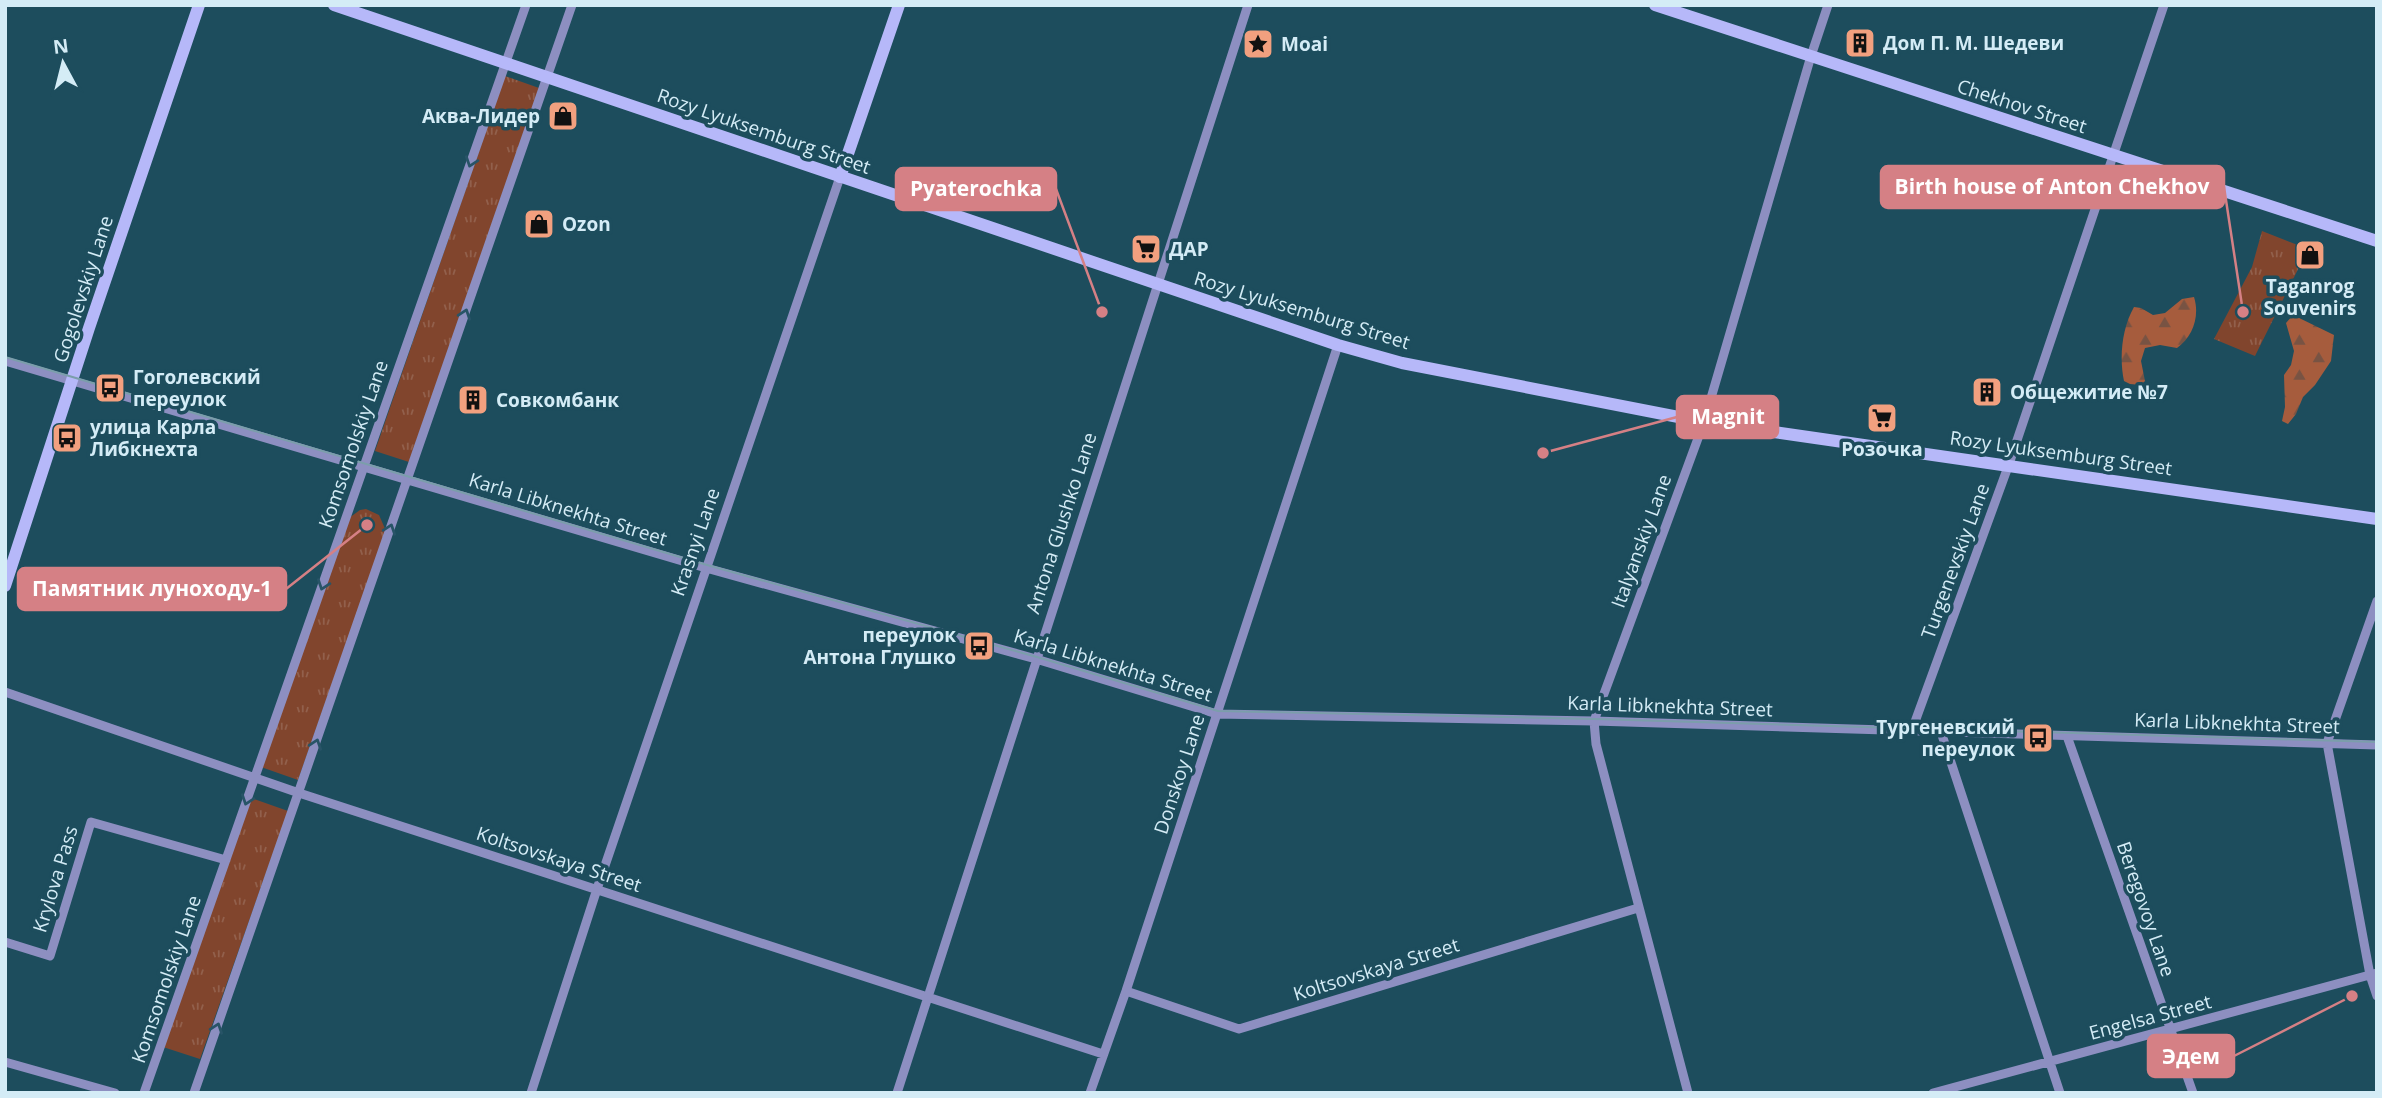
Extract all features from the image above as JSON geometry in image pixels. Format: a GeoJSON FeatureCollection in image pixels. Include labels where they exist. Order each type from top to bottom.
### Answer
{"type":"FeatureCollection","features":[{"type":"Feature","properties":{"kind":"street","name":"Gogolevskiy Lane"},"geometry":{"type":"LineString","coordinates":[[5,586],[200,5]]}},
{"type":"Feature","properties":{"kind":"street","name":"Rozy Lyuksemburg Street"},"geometry":{"type":"LineString","coordinates":[[334,5],[1338,345],[1402,363],[1704,422],[2377,519]]}},
{"type":"Feature","properties":{"kind":"street","name":"Komsomolskiy Lane"},"geometry":{"type":"LineString","coordinates":[[144,1093],[526,5]]}},
{"type":"Feature","properties":{"kind":"street"},"geometry":{"type":"LineString","coordinates":[[194,1093],[572,5]]}},
{"type":"Feature","properties":{"kind":"street","name":"Krasnyi Lane"},"geometry":{"type":"LineString","coordinates":[[531,1093],[597,889],[898,5]]}},
{"type":"Feature","properties":{"kind":"street","name":"Antona Glushko Lane"},"geometry":{"type":"LineString","coordinates":[[897,1093],[1248,5]]}},
{"type":"Feature","properties":{"kind":"street","name":"Chekhov Street"},"geometry":{"type":"LineString","coordinates":[[1656,5],[2377,241]]}},
{"type":"Feature","properties":{"kind":"street","name":"Italyanskiy Lane"},"geometry":{"type":"LineString","coordinates":[[1689,1093],[1596,744],[1594,721],[1704,422],[1828,5]]}},
{"type":"Feature","properties":{"kind":"street","name":"Turgenevskiy Lane"},"geometry":{"type":"LineString","coordinates":[[1912,730],[2009,464],[2164,5]]}},
{"type":"Feature","properties":{"kind":"street","name":"Donskoy Lane"},"geometry":{"type":"LineString","coordinates":[[1090,1093],[1338,345]]}},
{"type":"Feature","properties":{"kind":"street","name":"Karla Libknekhta Street"},"geometry":{"type":"LineString","coordinates":[[5,361],[706,568],[1036,660],[1217,714],[1594,721],[2377,745]]}},
{"type":"Feature","properties":{"kind":"street"},"geometry":{"type":"LineString","coordinates":[[2377,600],[2327,744],[2377,996]]}},
{"type":"Feature","properties":{"kind":"street","name":"Koltsovskaya Street"},"geometry":{"type":"LineString","coordinates":[[5,692],[299,793],[1103,1054]]}},
{"type":"Feature","properties":{"kind":"street"},"geometry":{"type":"LineString","coordinates":[[1941,732],[2060,1093]]}},
{"type":"Feature","properties":{"kind":"street","name":"Beregovoy Lane"},"geometry":{"type":"LineString","coordinates":[[2067,736],[2193,1093]]}},
{"type":"Feature","properties":{"kind":"street","name":"Krylova Pass"},"geometry":{"type":"LineString","coordinates":[[5,942],[50,956],[91,822],[226,860]]}},
{"type":"Feature","properties":{"kind":"street","name":"Koltsovskaya Street"},"geometry":{"type":"LineString","coordinates":[[1126,991],[1239,1029],[1638,908]]}},
{"type":"Feature","properties":{"kind":"street","name":"Engelsa Street"},"geometry":{"type":"LineString","coordinates":[[1933,1093],[2373,974]]}},
{"type":"Feature","properties":{"kind":"street"},"geometry":{"type":"LineString","coordinates":[[5,1062],[115,1093]]}},
{"type":"Feature","properties":{"kind":"green space"},"geometry":{"type":"Polygon","coordinates":[[[505,76],[539,88],[409,462],[375,451],[505,76]]]}},
{"type":"Feature","properties":{"kind":"green space"},"geometry":{"type":"Polygon","coordinates":[[[2262,231],[2308,249],[2255,356],[2214,339],[2252,267],[2262,231]]]}},
{"type":"Feature","properties":{"kind":"green space"},"geometry":{"type":"Polygon","coordinates":[[[2194,297],[2194,326],[2183,343],[2177,348],[2160,345],[2145,348],[2141,361],[2145,381],[2141,385],[2124,381],[2123,343],[2134,307],[2153,315],[2165,313],[2182,299],[2194,297]]]}},
{"type":"Feature","properties":{"kind":"green space"},"geometry":{"type":"Polygon","coordinates":[[[2293,315],[2334,335],[2331,361],[2315,385],[2303,397],[2296,414],[2288,424],[2282,421],[2285,407],[2284,375],[2291,365],[2294,351],[2286,323],[2293,315]]]}},
{"type":"Feature","properties":{"kind":"green space"},"geometry":{"type":"Polygon","coordinates":[[[366,509],[379,515],[386,531],[298,780],[261,767],[349,518],[366,509]]]}},
{"type":"Feature","properties":{"kind":"green space"},"geometry":{"type":"Polygon","coordinates":[[[251,798],[288,811],[200,1059],[163,1047],[251,798]]]}},
{"type":"Feature","properties":{"kind":"tram line"},"geometry":{"type":"LineString","coordinates":[[5,357],[707,565],[1037,657],[1218,711],[2377,742]]}},
{"type":"Feature","properties":{"kind":"place","name":"Дом П. М. Шедеви"},"geometry":{"type":"Point","coordinates":[1860,43]}},
{"type":"Feature","properties":{"kind":"place","name":"Moai"},"geometry":{"type":"Point","coordinates":[1258,44]}},
{"type":"Feature","properties":{"kind":"place","name":"Аква-Лидер"},"geometry":{"type":"Point","coordinates":[563,116]}},
{"type":"Feature","properties":{"kind":"place","name":"Ozon"},"geometry":{"type":"Point","coordinates":[539,224]}},
{"type":"Feature","properties":{"kind":"place","name":"ДАР"},"geometry":{"type":"Point","coordinates":[1146,249]}},
{"type":"Feature","properties":{"kind":"place","name":"Taganrog Souvenirs"},"geometry":{"type":"Point","coordinates":[2310,255]}},
{"type":"Feature","properties":{"kind":"place","name":"Pyaterochka"},"geometry":{"type":"Point","coordinates":[1102,312]}},
{"type":"Feature","properties":{"kind":"place","name":"Birth house of Anton Chekhov"},"geometry":{"type":"Point","coordinates":[2243,312]}},
{"type":"Feature","properties":{"kind":"place","name":"Гоголевский переулок"},"geometry":{"type":"Point","coordinates":[110,388]}},
{"type":"Feature","properties":{"kind":"place","name":"Общежитие №7"},"geometry":{"type":"Point","coordinates":[1987,392]}},
{"type":"Feature","properties":{"kind":"place","name":"Совкомбанк"},"geometry":{"type":"Point","coordinates":[473,400]}},
{"type":"Feature","properties":{"kind":"place","name":"Розочка"},"geometry":{"type":"Point","coordinates":[1882,418]}},
{"type":"Feature","properties":{"kind":"place","name":"улица Карла Либкнехта"},"geometry":{"type":"Point","coordinates":[67,438]}},
{"type":"Feature","properties":{"kind":"place","name":"Magnit"},"geometry":{"type":"Point","coordinates":[1543,453]}},
{"type":"Feature","properties":{"kind":"place","name":"Памятник луноходу-1"},"geometry":{"type":"Point","coordinates":[367,525]}},
{"type":"Feature","properties":{"kind":"place","name":"переулок Антона Глушко"},"geometry":{"type":"Point","coordinates":[979,646]}},
{"type":"Feature","properties":{"kind":"place","name":"Тургеневский переулок"},"geometry":{"type":"Point","coordinates":[2038,738]}},
{"type":"Feature","properties":{"kind":"place","name":"Эдем"},"geometry":{"type":"Point","coordinates":[2352,996]}}]}
